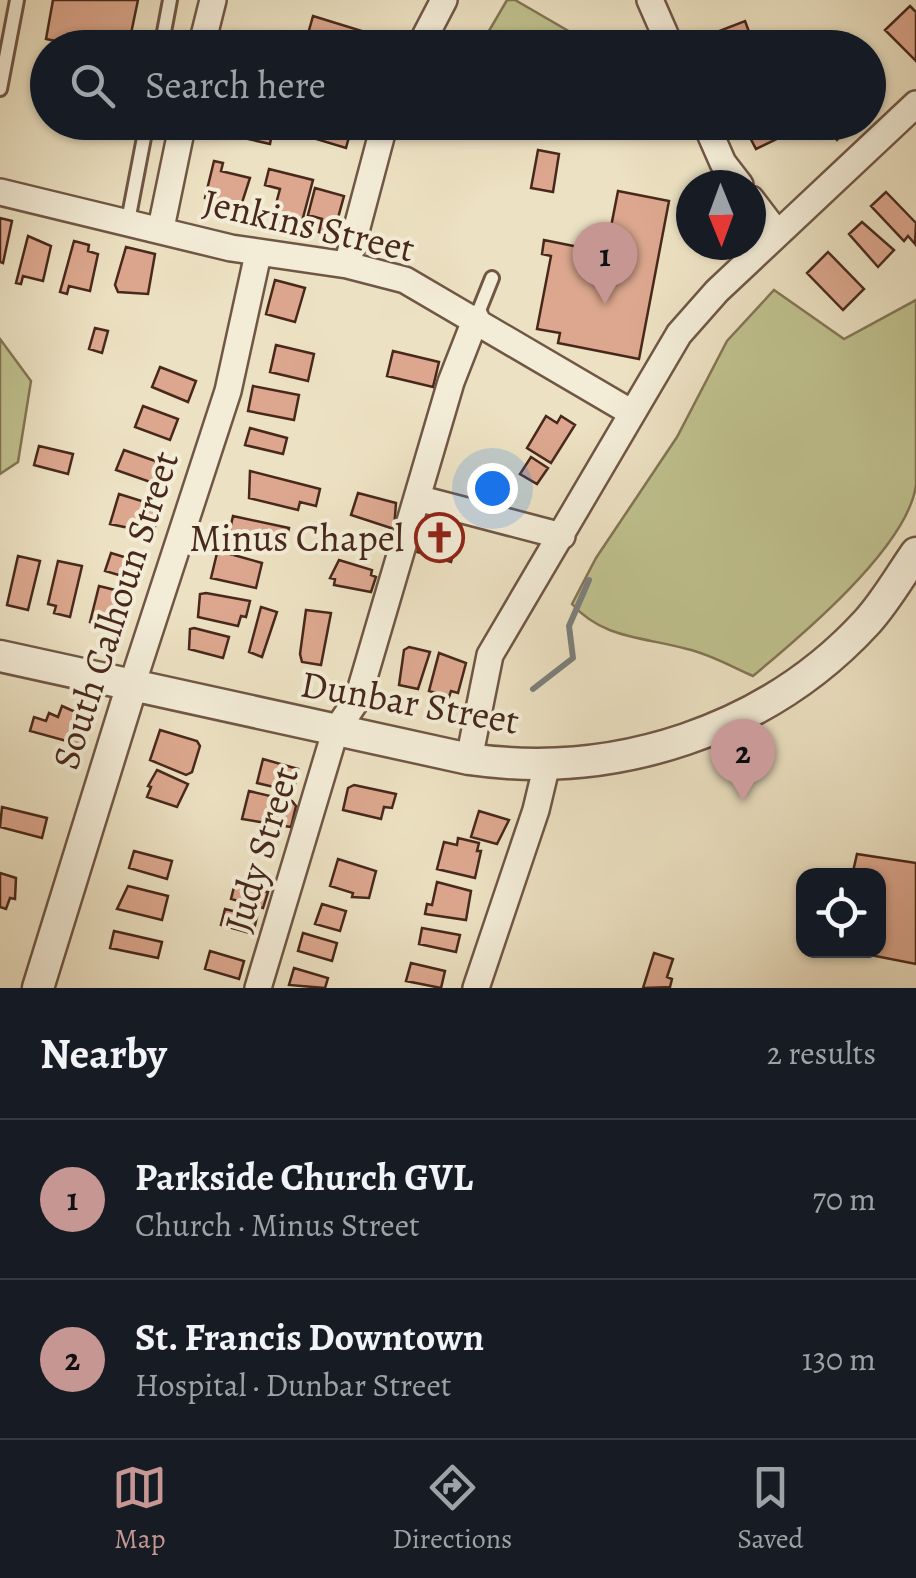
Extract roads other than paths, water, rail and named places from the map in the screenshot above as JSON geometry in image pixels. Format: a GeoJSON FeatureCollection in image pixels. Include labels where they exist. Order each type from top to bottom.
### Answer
{"type":"FeatureCollection","features":[{"type":"Feature","properties":{"kind":"street"},"geometry":{"type":"LineString","coordinates":[[206,30],[213,0]]}},
{"type":"Feature","properties":{"kind":"street"},"geometry":{"type":"LineString","coordinates":[[428,30],[444,0]]}},
{"type":"Feature","properties":{"kind":"street"},"geometry":{"type":"LineString","coordinates":[[650,0],[663,30]]}},
{"type":"Feature","properties":{"kind":"street"},"geometry":{"type":"LineString","coordinates":[[886,132],[916,104]]}},
{"type":"Feature","properties":{"kind":"street"},"geometry":{"type":"LineString","coordinates":[[160,228],[179,140]]}},
{"type":"Feature","properties":{"kind":"street"},"geometry":{"type":"LineString","coordinates":[[347,265],[380,140]]}},
{"type":"Feature","properties":{"kind":"street"},"geometry":{"type":"LineString","coordinates":[[713,140],[729,170]]}},
{"type":"Feature","properties":{"kind":"street"},"geometry":{"type":"LineString","coordinates":[[469,759],[490,656],[679,334],[777,233],[877,140]]}},
{"type":"Feature","properties":{"kind":"street","name":"Jenkins Street"},"geometry":{"type":"LineString","coordinates":[[0,192],[258,254],[347,265],[405,280],[476,318],[632,413]]}},
{"type":"Feature","properties":{"kind":"street"},"geometry":{"type":"LineString","coordinates":[[766,219],[777,233]]}},
{"type":"Feature","properties":{"kind":"street","name":"South Calhoun Street"},"geometry":{"type":"LineString","coordinates":[[38,988],[228,391],[258,254]]}},
{"type":"Feature","properties":{"kind":"street","name":"Judy Street"},"geometry":{"type":"LineString","coordinates":[[258,988],[335,732],[358,698],[451,382],[476,318]]}},
{"type":"Feature","properties":{"kind":"street"},"geometry":{"type":"LineString","coordinates":[[417,498],[562,536]]}},
{"type":"Feature","properties":{"kind":"street","name":"Dunbar Street"},"geometry":{"type":"LineString","coordinates":[[0,656],[469,759],[546,764],[644,752],[703,734],[749,713],[782,695],[837,652],[912,568]]}},
{"type":"Feature","properties":{"kind":"street"},"geometry":{"type":"LineString","coordinates":[[476,988],[536,810],[546,764]]}},
{"type":"Feature","properties":{"kind":"lane"},"geometry":{"type":"LineString","coordinates":[[0,89],[16,0]]}},
{"type":"Feature","properties":{"kind":"lane"},"geometry":{"type":"LineString","coordinates":[[164,30],[170,0]]}},
{"type":"Feature","properties":{"kind":"lane"},"geometry":{"type":"LineString","coordinates":[[128,221],[144,140]]}},
{"type":"Feature","properties":{"kind":"lane"},"geometry":{"type":"LineString","coordinates":[[476,318],[492,278]]}},
{"type":"Feature","properties":{"kind":"waterway"},"geometry":{"type":"LineString","coordinates":[[533,689],[573,658],[569,626],[589,580]]}},
{"type":"Feature","properties":{"kind":"place","name":"Parkside Church GVL"},"geometry":{"type":"Point","coordinates":[605,304]}},
{"type":"Feature","properties":{"kind":"place","name":"Minus Chapel"},"geometry":{"type":"Point","coordinates":[439,538]}},
{"type":"Feature","properties":{"kind":"place","name":"St. Francis Downtown"},"geometry":{"type":"Point","coordinates":[743,801]}}]}
